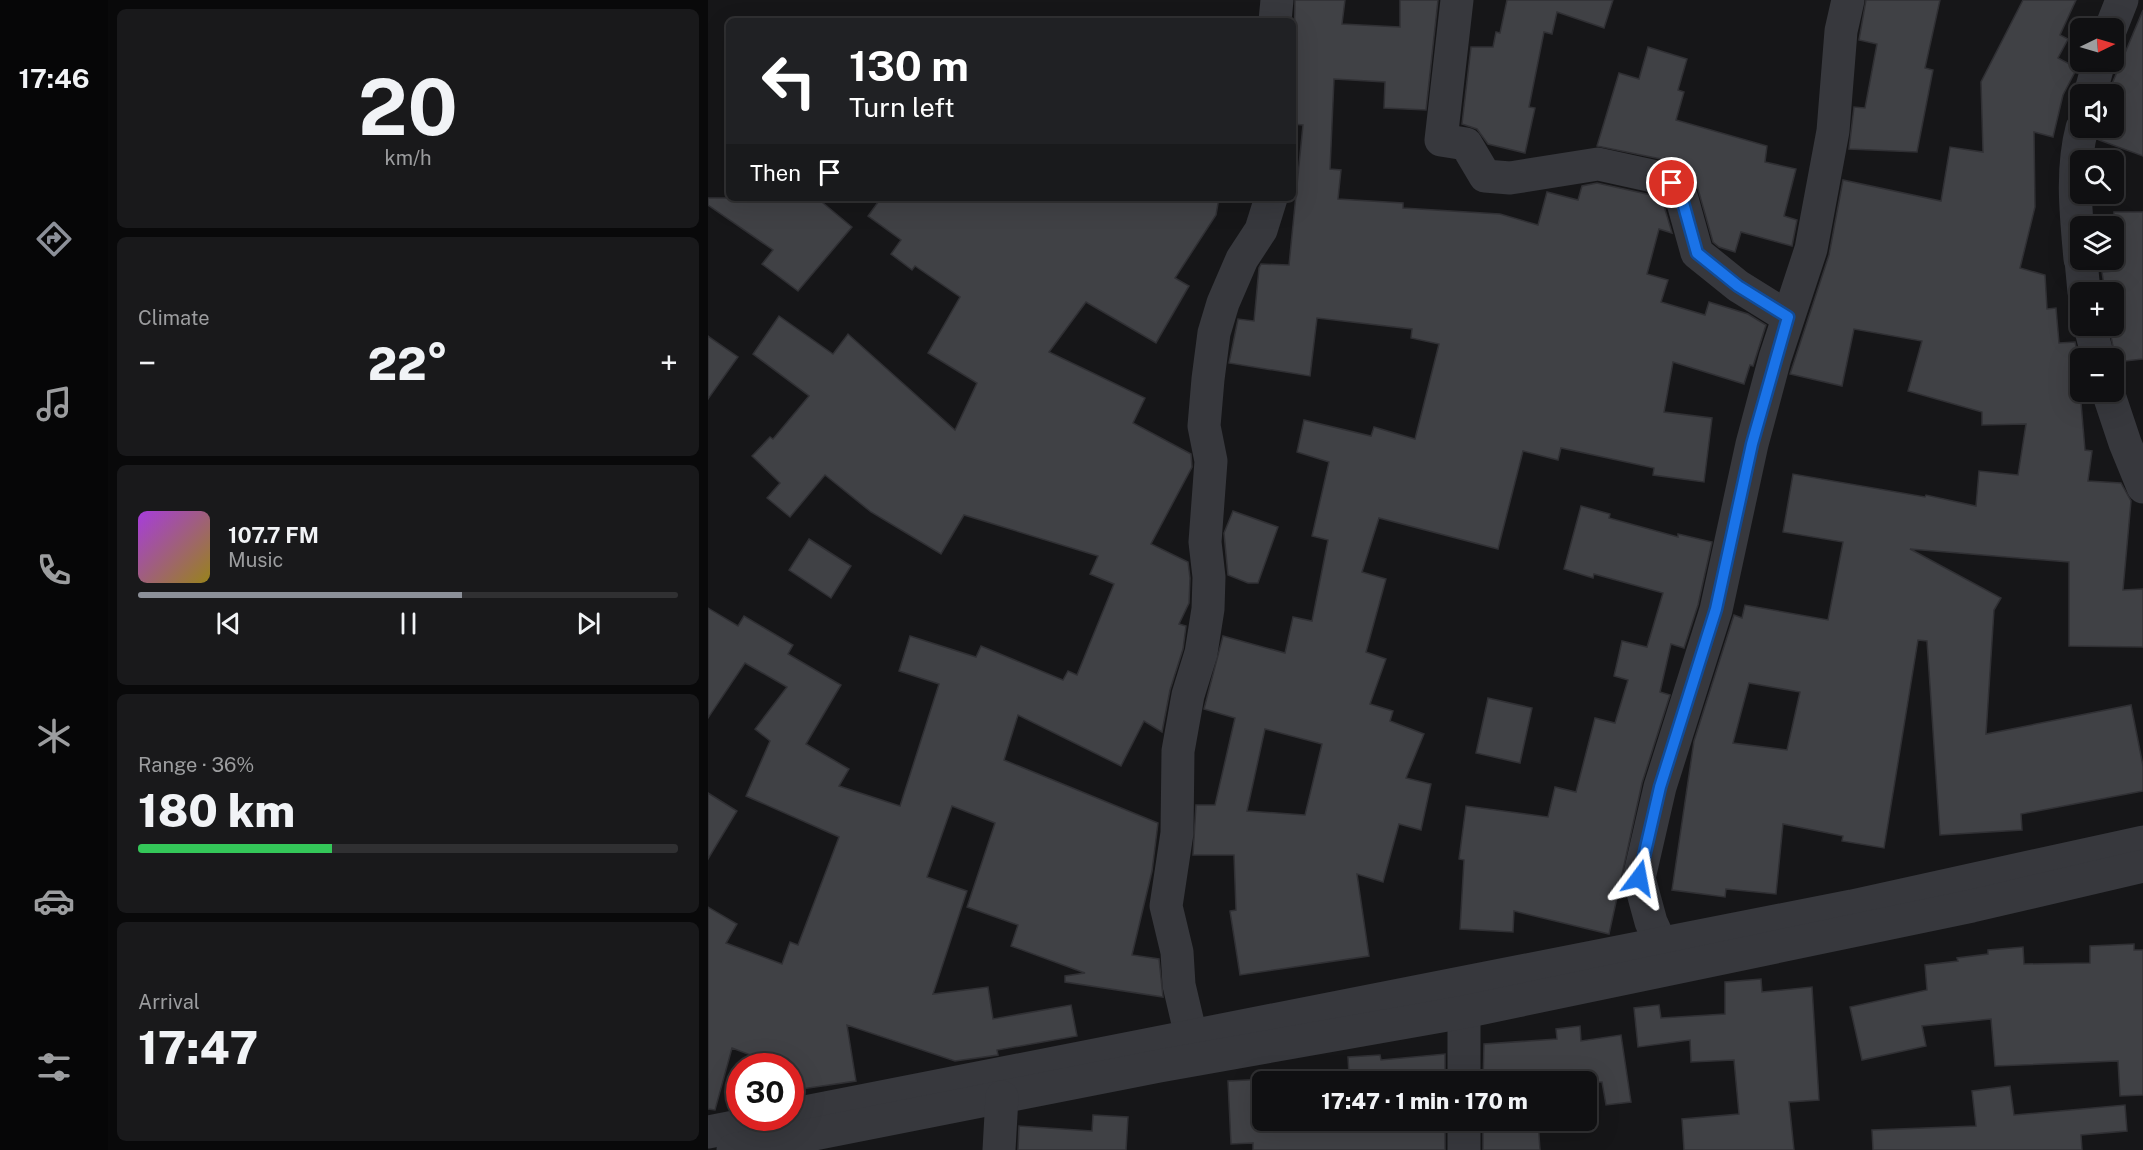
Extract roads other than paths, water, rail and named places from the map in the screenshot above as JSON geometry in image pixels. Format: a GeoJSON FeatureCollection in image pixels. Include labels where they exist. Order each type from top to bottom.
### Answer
{"type":"FeatureCollection","features":[{"type":"Feature","properties":{"kind":"street"},"geometry":{"type":"LineString","coordinates":[[1275,18],[1277,0]]}},
{"type":"Feature","properties":{"kind":"street"},"geometry":{"type":"LineString","coordinates":[[1457,0],[1441,140],[1466,144],[1485,176],[1510,178],[1598,164],[1657,177],[1672,183],[1678,189],[1682,199],[1697,253],[1738,286],[1788,317]]}},
{"type":"Feature","properties":{"kind":"street"},"geometry":{"type":"LineString","coordinates":[[1661,944],[1651,922],[1639,878],[1660,787],[1716,609],[1752,444],[1788,317],[1811,249],[1833,131],[1842,31],[1848,0]]}},
{"type":"Feature","properties":{"kind":"street"},"geometry":{"type":"LineString","coordinates":[[2115,18],[2122,0]]}},
{"type":"Feature","properties":{"kind":"street"},"geometry":{"type":"LineString","coordinates":[[2077,216],[2076,150],[2079,138]]}},
{"type":"Feature","properties":{"kind":"street"},"geometry":{"type":"LineString","coordinates":[[1191,1036],[1179,985],[1177,952],[1166,906],[1177,833],[1178,751],[1188,695],[1201,653],[1208,609],[1209,577],[1205,542],[1210,461],[1203,426],[1214,333],[1223,303],[1242,260],[1261,230],[1270,201]]}},
{"type":"Feature","properties":{"kind":"street"},"geometry":{"type":"LineString","coordinates":[[2111,402],[2143,488]]}},
{"type":"Feature","properties":{"kind":"street"},"geometry":{"type":"LineString","coordinates":[[804,1112],[1932,890],[2143,842]]}},
{"type":"Feature","properties":{"kind":"street"},"geometry":{"type":"LineString","coordinates":[[733,1150],[1159,1066],[1464,1012],[1972,906],[2143,866]]}},
{"type":"Feature","properties":{"kind":"street"},"geometry":{"type":"LineString","coordinates":[[1464,1012],[1464,1071]]}},
{"type":"Feature","properties":{"kind":"street"},"geometry":{"type":"LineString","coordinates":[[999,1150],[1002,1097]]}},
{"type":"Feature","properties":{"kind":"street"},"geometry":{"type":"LineString","coordinates":[[708,1132],[726,1128]]}},
{"type":"Feature","properties":{"kind":"street"},"geometry":{"type":"LineString","coordinates":[[1464,1131],[1464,1150]]}}]}
